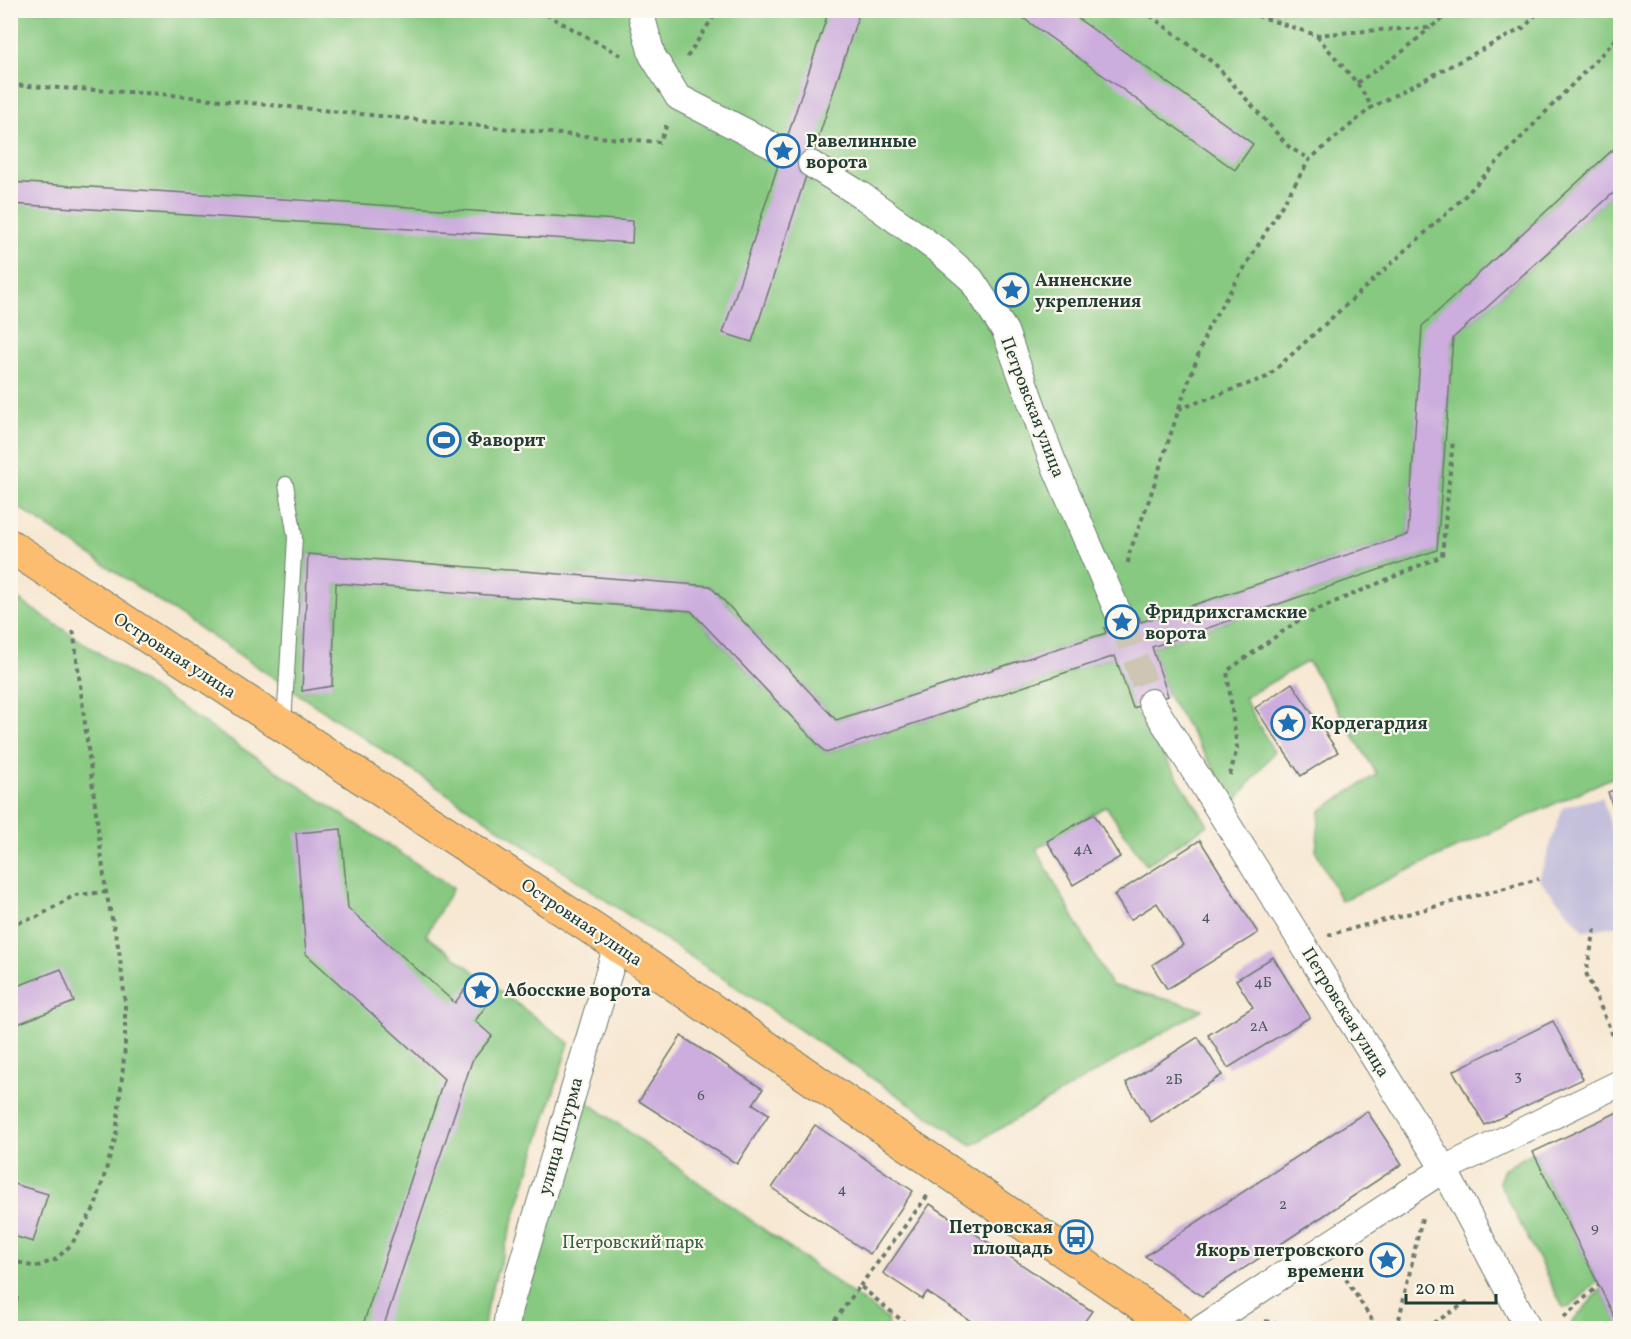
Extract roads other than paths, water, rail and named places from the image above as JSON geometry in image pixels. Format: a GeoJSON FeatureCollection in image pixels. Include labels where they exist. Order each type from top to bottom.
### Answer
{"type":"FeatureCollection","features":[{"type":"Feature","properties":{"kind":"main road","name":"Островная улица"},"geometry":{"type":"LineString","coordinates":[[10,546],[617,945],[1176,1329]]}},
{"type":"Feature","properties":{"kind":"street"},"geometry":{"type":"LineString","coordinates":[[640,10],[652,55],[674,89],[783,151]]}},
{"type":"Feature","properties":{"kind":"street","name":"Петровская улица"},"geometry":{"type":"LineString","coordinates":[[811,164],[861,195],[939,251],[971,279],[1005,331],[1051,457],[1122,622]]}},
{"type":"Feature","properties":{"kind":"street","name":"Петровская улица"},"geometry":{"type":"LineString","coordinates":[[1151,702],[1444,1169],[1528,1329]]}},
{"type":"Feature","properties":{"kind":"street","name":"улица Штурма"},"geometry":{"type":"LineString","coordinates":[[506,1329],[509,1308],[617,945]]}},
{"type":"Feature","properties":{"kind":"street"},"geometry":{"type":"LineString","coordinates":[[1202,1329],[1444,1169],[1620,1083]]}},
{"type":"Feature","properties":{"kind":"lane"},"geometry":{"type":"LineString","coordinates":[[284,727],[296,537],[286,484]]}},
{"type":"Feature","properties":{"kind":"tunnel"},"geometry":{"type":"LineString","coordinates":[[1122,622],[1151,702]]}},
{"type":"Feature","properties":{"kind":"place","name":"Равелинные ворота"},"geometry":{"type":"Point","coordinates":[783,151]}},
{"type":"Feature","properties":{"kind":"place","name":"Анненские укрепления"},"geometry":{"type":"Point","coordinates":[1012,290]}},
{"type":"Feature","properties":{"kind":"place","name":"Фаворит"},"geometry":{"type":"Point","coordinates":[444,440]}},
{"type":"Feature","properties":{"kind":"place","name":"Фридрихсгамские ворота"},"geometry":{"type":"Point","coordinates":[1122,622]}},
{"type":"Feature","properties":{"kind":"place","name":"Кордегардия"},"geometry":{"type":"Point","coordinates":[1288,723]}},
{"type":"Feature","properties":{"kind":"place","name":"Абосские ворота"},"geometry":{"type":"Point","coordinates":[481,990]}},
{"type":"Feature","properties":{"kind":"place","name":"Петровская площадь"},"geometry":{"type":"Point","coordinates":[1076,1237]}},
{"type":"Feature","properties":{"kind":"place","name":"Якорь петровского времени"},"geometry":{"type":"Point","coordinates":[1387,1260]}},
{"type":"Feature","properties":{"kind":"park label","name":"Петровский парк"},"geometry":{"type":"Point","coordinates":[633,1242]}}]}
